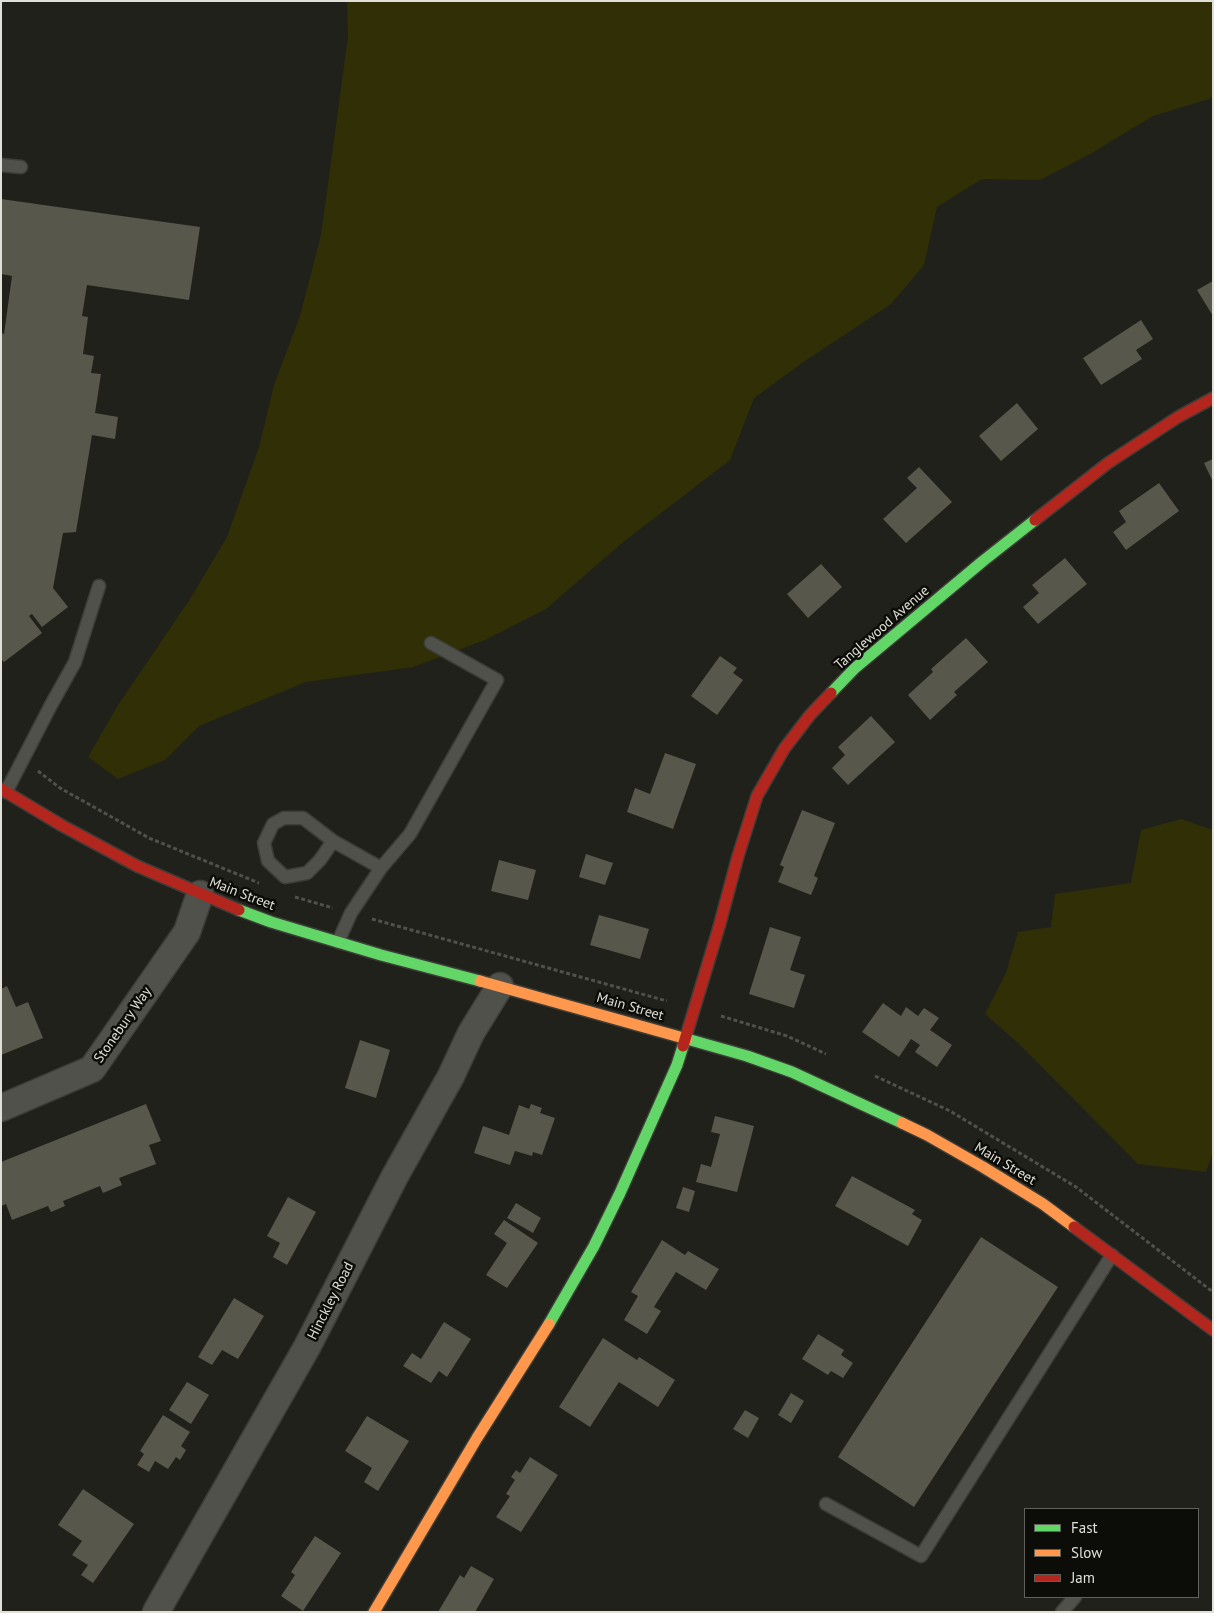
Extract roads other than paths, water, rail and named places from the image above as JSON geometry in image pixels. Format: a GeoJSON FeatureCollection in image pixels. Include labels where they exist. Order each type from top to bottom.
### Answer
{"type":"FeatureCollection","features":[{"type":"Feature","properties":{"kind":"street","name":"Tanglewood Avenue"},"geometry":{"type":"LineString","coordinates":[[686,1039],[738,856],[758,796],[784,749],[810,716],[855,668],[991,555],[1108,463],[1178,417],[1213,398]]}},
{"type":"Feature","properties":{"kind":"street","name":"Main Street"},"geometry":{"type":"LineString","coordinates":[[4,791],[61,825],[137,866],[231,907],[271,922],[382,955],[500,986],[747,1056],[792,1072],[927,1135],[983,1167],[1043,1204],[1213,1330]]}},
{"type":"Feature","properties":{"kind":"street","name":"Stonebury Way"},"geometry":{"type":"LineString","coordinates":[[1,1108],[92,1069],[187,932],[200,894]]}},
{"type":"Feature","properties":{"kind":"street","name":"Hinckley Road"},"geometry":{"type":"LineString","coordinates":[[156,1612],[307,1347],[395,1176],[451,1076],[471,1033],[500,986]]}},
{"type":"Feature","properties":{"kind":"street"},"geometry":{"type":"LineString","coordinates":[[374,1612],[476,1438],[523,1366],[594,1246],[659,1107],[686,1039]]}},
{"type":"Feature","properties":{"kind":"lane"},"geometry":{"type":"LineString","coordinates":[[1,165],[21,167]]}},
{"type":"Feature","properties":{"kind":"lane"},"geometry":{"type":"LineString","coordinates":[[4,791],[75,662],[99,586]]}},
{"type":"Feature","properties":{"kind":"lane"},"geometry":{"type":"LineString","coordinates":[[338,942],[351,913],[381,868],[410,834],[498,680],[431,643]]}},
{"type":"Feature","properties":{"kind":"lane"},"geometry":{"type":"LineString","coordinates":[[333,841],[320,860],[307,873],[285,877],[268,862],[264,843],[273,824],[284,818],[303,818],[333,841],[381,868]]}},
{"type":"Feature","properties":{"kind":"lane"},"geometry":{"type":"LineString","coordinates":[[826,1504],[922,1556],[1112,1255]]}},
{"type":"Feature","properties":{"kind":"lane"},"geometry":{"type":"LineString","coordinates":[[1062,1612],[1074,1598]]}}]}
